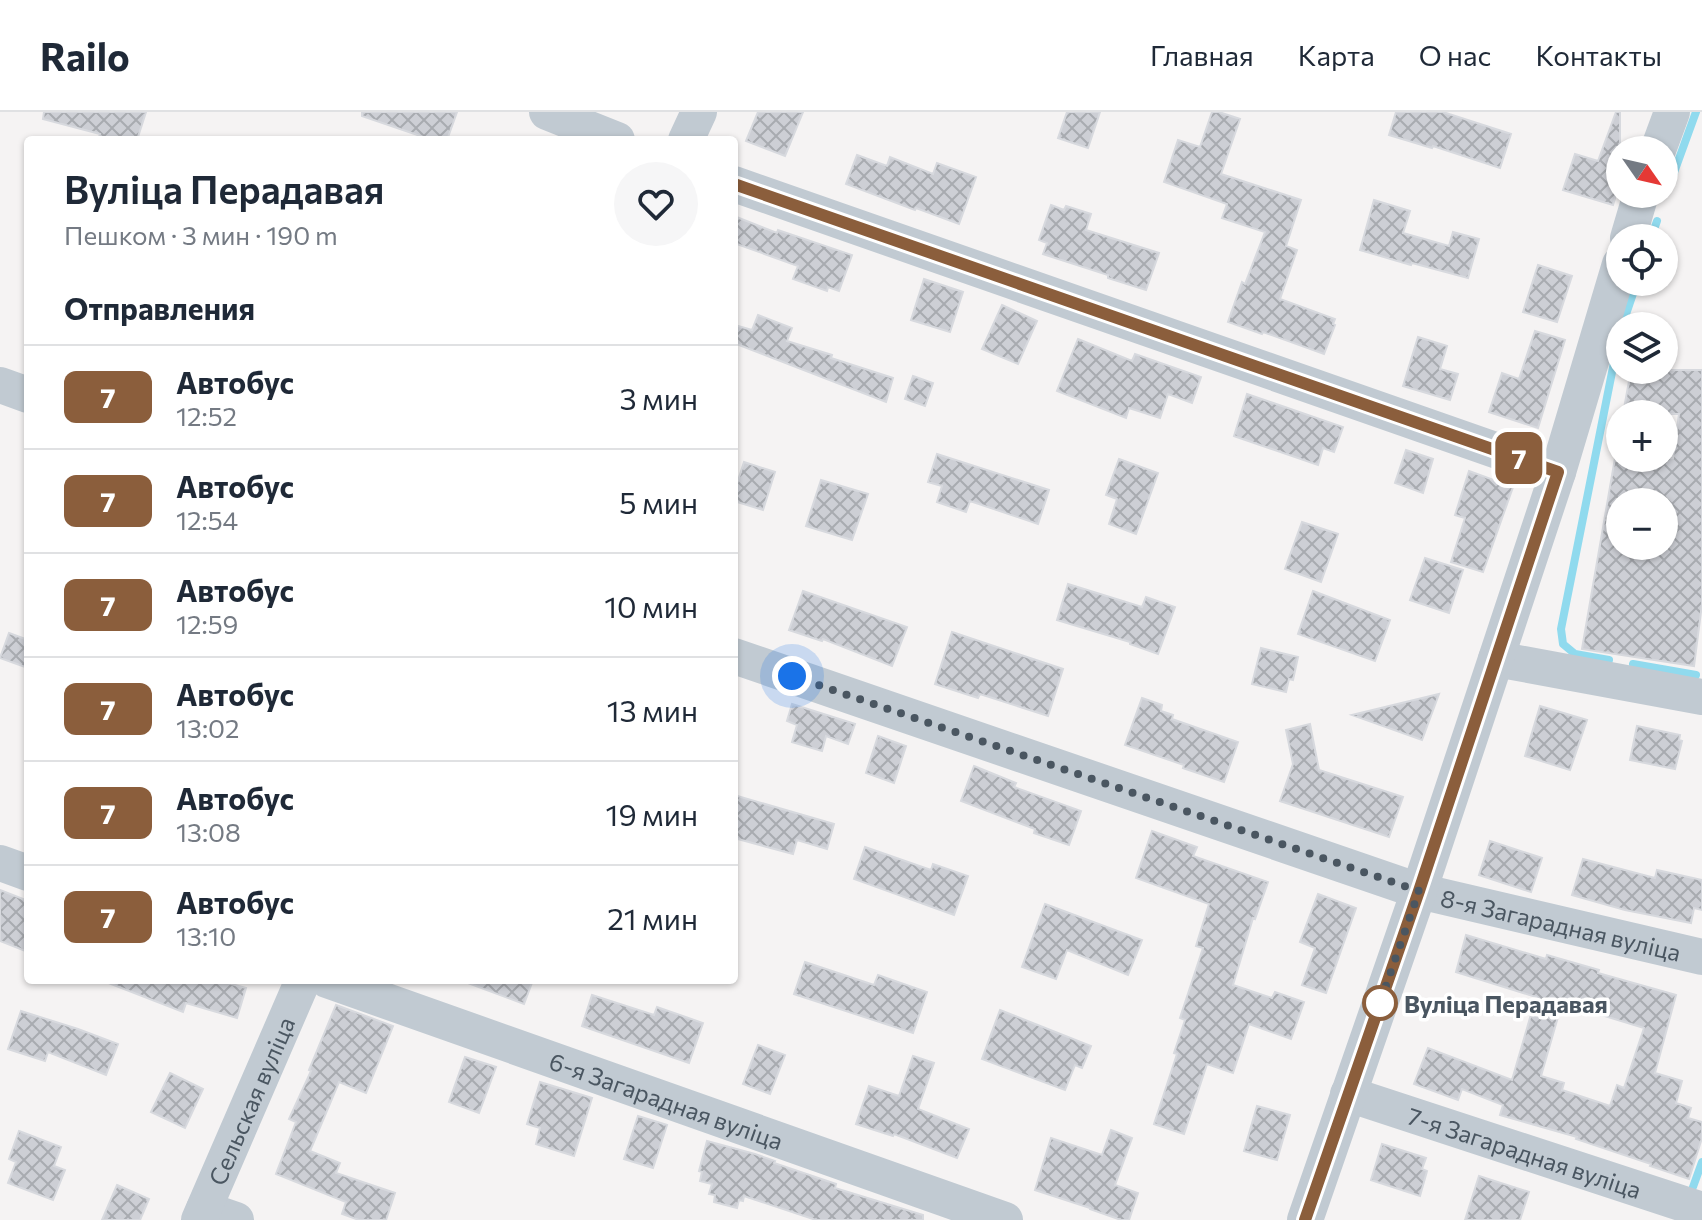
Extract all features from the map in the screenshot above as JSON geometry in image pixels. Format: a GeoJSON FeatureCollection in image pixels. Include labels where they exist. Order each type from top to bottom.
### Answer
{"type":"FeatureCollection","features":[{"type":"Feature","properties":{"kind":"street"},"geometry":{"type":"LineString","coordinates":[[547,112],[607,136]]}},
{"type":"Feature","properties":{"kind":"street"},"geometry":{"type":"LineString","coordinates":[[688,136],[699,112]]}},
{"type":"Feature","properties":{"kind":"street"},"geometry":{"type":"LineString","coordinates":[[1663,136],[1672,112]]}},
{"type":"Feature","properties":{"kind":"street"},"geometry":{"type":"LineString","coordinates":[[738,185],[1558,472]]}},
{"type":"Feature","properties":{"kind":"street"},"geometry":{"type":"LineString","coordinates":[[1305,1220],[1419,891],[1558,472],[1610,296]]}},
{"type":"Feature","properties":{"kind":"street"},"geometry":{"type":"LineString","coordinates":[[0,385],[24,394]]}},
{"type":"Feature","properties":{"kind":"street","name":"8-я Загарадная вуліца"},"geometry":{"type":"LineString","coordinates":[[738,657],[1419,891],[1702,957]]}},
{"type":"Feature","properties":{"kind":"street"},"geometry":{"type":"LineString","coordinates":[[1496,659],[1702,697]]}},
{"type":"Feature","properties":{"kind":"street"},"geometry":{"type":"LineString","coordinates":[[0,863],[24,872]]}},
{"type":"Feature","properties":{"kind":"street","name":"Сельская вуліца"},"geometry":{"type":"LineString","coordinates":[[213,1216],[301,984]]}},
{"type":"Feature","properties":{"kind":"street","name":"6-я Загарадная вуліца"},"geometry":{"type":"LineString","coordinates":[[338,984],[1005,1220]]}},
{"type":"Feature","properties":{"kind":"street","name":"7-я Загарадная вуліца"},"geometry":{"type":"LineString","coordinates":[[1348,1094],[1702,1210]]}},
{"type":"Feature","properties":{"kind":"building"},"geometry":{"type":"Polygon","coordinates":[[[44,112],[146,112],[138,136],[99,136],[43,119],[44,112]]]}},
{"type":"Feature","properties":{"kind":"building"},"geometry":{"type":"Polygon","coordinates":[[[362,112],[457,112],[448,136],[420,136],[362,116],[362,112]]]}},
{"type":"Feature","properties":{"kind":"building"},"geometry":{"type":"Polygon","coordinates":[[[758,112],[803,112],[785,156],[746,141],[758,112]]]}},
{"type":"Feature","properties":{"kind":"building"},"geometry":{"type":"Polygon","coordinates":[[[1067,112],[1100,112],[1088,148],[1058,138],[1067,112]]]}},
{"type":"Feature","properties":{"kind":"building"},"geometry":{"type":"Polygon","coordinates":[[[1212,112],[1240,119],[1221,174],[1301,200],[1286,246],[1297,250],[1280,299],[1335,319],[1324,354],[1228,322],[1265,232],[1222,218],[1227,204],[1164,182],[1178,140],[1200,147],[1212,112]]]}},
{"type":"Feature","properties":{"kind":"building"},"geometry":{"type":"Polygon","coordinates":[[[1396,112],[1443,112],[1511,134],[1500,168],[1389,135],[1396,112]]]}},
{"type":"Feature","properties":{"kind":"building"},"geometry":{"type":"Polygon","coordinates":[[[1616,112],[1620,112],[1620,136],[1607,136],[1616,112]]]}},
{"type":"Feature","properties":{"kind":"building"},"geometry":{"type":"Polygon","coordinates":[[[1606,139],[1606,203],[1563,190],[1575,154],[1598,161],[1606,139]]]}},
{"type":"Feature","properties":{"kind":"building"},"geometry":{"type":"Polygon","coordinates":[[[857,155],[887,166],[890,157],[933,174],[937,163],[976,177],[959,224],[846,184],[857,155]]]}},
{"type":"Feature","properties":{"kind":"building"},"geometry":{"type":"Polygon","coordinates":[[[1374,200],[1410,211],[1403,233],[1449,246],[1453,232],[1479,239],[1468,278],[1360,250],[1374,200]]]}},
{"type":"Feature","properties":{"kind":"building"},"geometry":{"type":"Polygon","coordinates":[[[1051,205],[1091,214],[1086,230],[1159,253],[1146,290],[1043,254],[1047,243],[1039,240],[1051,205]]]}},
{"type":"Feature","properties":{"kind":"building"},"geometry":{"type":"Polygon","coordinates":[[[738,218],[777,233],[778,230],[852,255],[839,291],[828,287],[827,291],[793,279],[798,266],[738,244],[738,218]]]}},
{"type":"Feature","properties":{"kind":"building"},"geometry":{"type":"Polygon","coordinates":[[[1538,265],[1572,276],[1557,322],[1523,312],[1538,265]]]}},
{"type":"Feature","properties":{"kind":"building"},"geometry":{"type":"Polygon","coordinates":[[[924,279],[963,292],[950,332],[911,320],[924,279]]]}},
{"type":"Feature","properties":{"kind":"building"},"geometry":{"type":"Polygon","coordinates":[[[1002,305],[1037,321],[1018,364],[982,349],[1002,305]]]}},
{"type":"Feature","properties":{"kind":"building"},"geometry":{"type":"Polygon","coordinates":[[[758,315],[792,328],[787,341],[893,378],[886,402],[738,345],[738,326],[752,330],[758,315]]]}},
{"type":"Feature","properties":{"kind":"building"},"geometry":{"type":"Polygon","coordinates":[[[1535,331],[1565,340],[1538,428],[1489,412],[1502,373],[1519,379],[1535,331]]]}},
{"type":"Feature","properties":{"kind":"building"},"geometry":{"type":"Polygon","coordinates":[[[1418,337],[1447,346],[1440,369],[1458,374],[1450,400],[1403,386],[1418,337]]]}},
{"type":"Feature","properties":{"kind":"building"},"geometry":{"type":"Polygon","coordinates":[[[1078,339],[1132,361],[1135,354],[1201,377],[1192,403],[1168,394],[1160,418],[1129,408],[1126,418],[1057,391],[1078,339]]]}},
{"type":"Feature","properties":{"kind":"building"},"geometry":{"type":"Polygon","coordinates":[[[1678,370],[1702,370],[1702,604],[1694,666],[1582,649],[1606,510],[1606,560],[1678,560],[1678,488],[1610,488],[1613,472],[1678,472],[1678,400],[1626,400],[1628,384],[1678,384],[1678,370]]]}},
{"type":"Feature","properties":{"kind":"building"},"geometry":{"type":"Polygon","coordinates":[[[913,376],[933,383],[925,406],[905,399],[913,376]]]}},
{"type":"Feature","properties":{"kind":"building"},"geometry":{"type":"Polygon","coordinates":[[[1247,394],[1343,427],[1334,452],[1323,448],[1318,465],[1234,436],[1247,394]]]}},
{"type":"Feature","properties":{"kind":"building"},"geometry":{"type":"Polygon","coordinates":[[[1406,450],[1433,459],[1423,493],[1395,483],[1406,450]]]}},
{"type":"Feature","properties":{"kind":"building"},"geometry":{"type":"Polygon","coordinates":[[[937,454],[1049,490],[1038,524],[970,501],[966,512],[937,502],[942,486],[928,482],[937,454]]]}},
{"type":"Feature","properties":{"kind":"building"},"geometry":{"type":"Polygon","coordinates":[[[1119,459],[1158,473],[1136,534],[1109,524],[1117,499],[1106,495],[1119,459]]]}},
{"type":"Feature","properties":{"kind":"building"},"geometry":{"type":"Polygon","coordinates":[[[744,462],[775,472],[763,510],[738,502],[738,481],[744,462]]]}},
{"type":"Feature","properties":{"kind":"building"},"geometry":{"type":"Polygon","coordinates":[[[1469,471],[1513,487],[1483,572],[1451,562],[1465,518],[1455,515],[1469,471]]]}},
{"type":"Feature","properties":{"kind":"building"},"geometry":{"type":"Polygon","coordinates":[[[821,480],[868,494],[852,540],[806,526],[821,480]]]}},
{"type":"Feature","properties":{"kind":"building"},"geometry":{"type":"Polygon","coordinates":[[[1302,522],[1338,534],[1321,582],[1285,569],[1302,522]]]}},
{"type":"Feature","properties":{"kind":"building"},"geometry":{"type":"Polygon","coordinates":[[[1425,558],[1463,570],[1449,613],[1410,600],[1425,558]]]}},
{"type":"Feature","properties":{"kind":"building"},"geometry":{"type":"Polygon","coordinates":[[[1068,584],[1142,607],[1146,597],[1175,607],[1158,654],[1130,642],[1057,620],[1068,584]]]}},
{"type":"Feature","properties":{"kind":"building"},"geometry":{"type":"Polygon","coordinates":[[[803,591],[907,627],[892,666],[823,639],[789,630],[803,591]]]}},
{"type":"Feature","properties":{"kind":"building"},"geometry":{"type":"Polygon","coordinates":[[[1313,591],[1390,620],[1375,661],[1298,634],[1313,591]]]}},
{"type":"Feature","properties":{"kind":"building"},"geometry":{"type":"Polygon","coordinates":[[[952,632],[1063,669],[1048,716],[980,694],[978,698],[935,684],[952,632]]]}},
{"type":"Feature","properties":{"kind":"building"},"geometry":{"type":"Polygon","coordinates":[[[9,633],[24,639],[24,667],[0,658],[9,633]]]}},
{"type":"Feature","properties":{"kind":"building"},"geometry":{"type":"Polygon","coordinates":[[[1261,648],[1298,657],[1293,680],[1289,679],[1286,692],[1252,684],[1261,648]]]}},
{"type":"Feature","properties":{"kind":"building"},"geometry":{"type":"Polygon","coordinates":[[[1439,694],[1422,740],[1352,715],[1439,694]]]}},
{"type":"Feature","properties":{"kind":"building"},"geometry":{"type":"Polygon","coordinates":[[[1142,698],[1162,705],[1161,711],[1173,715],[1172,719],[1238,742],[1224,782],[1125,745],[1142,698]]]}},
{"type":"Feature","properties":{"kind":"building"},"geometry":{"type":"Polygon","coordinates":[[[792,704],[855,724],[848,744],[826,736],[822,751],[792,742],[797,725],[787,721],[792,704]]]}},
{"type":"Feature","properties":{"kind":"building"},"geometry":{"type":"Polygon","coordinates":[[[1540,706],[1587,720],[1570,770],[1525,756],[1540,706]]]}},
{"type":"Feature","properties":{"kind":"building"},"geometry":{"type":"Polygon","coordinates":[[[1310,724],[1319,770],[1403,797],[1389,837],[1280,801],[1293,764],[1286,730],[1310,724]]]}},
{"type":"Feature","properties":{"kind":"building"},"geometry":{"type":"Polygon","coordinates":[[[1637,726],[1680,735],[1679,740],[1682,741],[1675,769],[1630,760],[1637,726]]]}},
{"type":"Feature","properties":{"kind":"building"},"geometry":{"type":"Polygon","coordinates":[[[878,736],[906,746],[894,783],[866,773],[878,736]]]}},
{"type":"Feature","properties":{"kind":"building"},"geometry":{"type":"Polygon","coordinates":[[[974,766],[1016,783],[1014,787],[1081,811],[1069,845],[961,801],[974,766]]]}},
{"type":"Feature","properties":{"kind":"building"},"geometry":{"type":"Polygon","coordinates":[[[738,796],[834,824],[827,849],[797,840],[793,854],[738,839],[738,796]]]}},
{"type":"Feature","properties":{"kind":"building"},"geometry":{"type":"Polygon","coordinates":[[[1152,831],[1197,847],[1193,856],[1268,882],[1253,918],[1233,985],[1272,998],[1275,992],[1304,1002],[1291,1039],[1249,1024],[1233,1073],[1207,1064],[1184,1134],[1154,1124],[1177,1054],[1174,1053],[1185,1020],[1180,1018],[1203,948],[1196,946],[1209,904],[1136,878],[1152,831]]]}},
{"type":"Feature","properties":{"kind":"building"},"geometry":{"type":"Polygon","coordinates":[[[1490,841],[1542,858],[1531,892],[1479,875],[1490,841]]]}},
{"type":"Feature","properties":{"kind":"building"},"geometry":{"type":"Polygon","coordinates":[[[865,847],[931,870],[933,864],[968,876],[954,915],[854,879],[865,847]]]}},
{"type":"Feature","properties":{"kind":"building"},"geometry":{"type":"Polygon","coordinates":[[[1583,859],[1655,878],[1657,870],[1702,880],[1702,910],[1694,908],[1691,923],[1625,910],[1572,895],[1583,859]]]}},
{"type":"Feature","properties":{"kind":"building"},"geometry":{"type":"Polygon","coordinates":[[[0,890],[24,899],[24,950],[0,941],[0,890]]]}},
{"type":"Feature","properties":{"kind":"building"},"geometry":{"type":"Polygon","coordinates":[[[1318,894],[1356,908],[1326,993],[1302,985],[1315,948],[1300,942],[1318,894]]]}},
{"type":"Feature","properties":{"kind":"building"},"geometry":{"type":"Polygon","coordinates":[[[1045,904],[1142,940],[1128,975],[1067,950],[1056,979],[1022,967],[1045,904]]]}},
{"type":"Feature","properties":{"kind":"building"},"geometry":{"type":"Polygon","coordinates":[[[1466,935],[1546,959],[1547,955],[1676,995],[1655,1073],[1682,1081],[1676,1103],[1691,1108],[1688,1118],[1702,1122],[1702,1138],[1689,1179],[1577,1137],[1500,1115],[1503,1105],[1462,1089],[1458,1100],[1414,1084],[1428,1048],[1512,1080],[1536,997],[1456,972],[1466,935]],[[1562,1003],[1541,1076],[1564,1083],[1562,1090],[1610,1106],[1617,1085],[1624,1088],[1644,1028],[1562,1003]]]}},
{"type":"Feature","properties":{"kind":"building"},"geometry":{"type":"Polygon","coordinates":[[[805,962],[874,985],[878,975],[927,992],[913,1033],[794,994],[805,962]]]}},
{"type":"Feature","properties":{"kind":"building"},"geometry":{"type":"Polygon","coordinates":[[[111,984],[232,984],[246,988],[237,1018],[186,1003],[183,1012],[111,984]]]}},
{"type":"Feature","properties":{"kind":"building"},"geometry":{"type":"Polygon","coordinates":[[[470,984],[532,984],[524,1004],[470,984]]]}},
{"type":"Feature","properties":{"kind":"building"},"geometry":{"type":"Polygon","coordinates":[[[592,995],[654,1015],[657,1007],[703,1023],[689,1063],[582,1026],[592,995]]]}},
{"type":"Feature","properties":{"kind":"building"},"geometry":{"type":"Polygon","coordinates":[[[336,1005],[393,1026],[366,1093],[339,1082],[310,1151],[340,1163],[336,1173],[395,1193],[386,1220],[359,1220],[342,1214],[346,1202],[276,1174],[296,1122],[289,1119],[336,1005]]]}},
{"type":"Feature","properties":{"kind":"building"},"geometry":{"type":"Polygon","coordinates":[[[1000,1010],[1091,1046],[1082,1068],[1075,1065],[1065,1090],[982,1059],[1000,1010]]]}},
{"type":"Feature","properties":{"kind":"building"},"geometry":{"type":"Polygon","coordinates":[[[21,1011],[118,1044],[106,1075],[48,1052],[45,1061],[8,1049],[21,1011]]]}},
{"type":"Feature","properties":{"kind":"building"},"geometry":{"type":"Polygon","coordinates":[[[758,1045],[785,1055],[770,1094],[743,1084],[758,1045]]]}},
{"type":"Feature","properties":{"kind":"building"},"geometry":{"type":"Polygon","coordinates":[[[913,1056],[934,1063],[918,1109],[969,1129],[957,1158],[894,1134],[856,1124],[869,1086],[899,1096],[913,1056]]]}},
{"type":"Feature","properties":{"kind":"building"},"geometry":{"type":"Polygon","coordinates":[[[465,1057],[496,1067],[479,1113],[449,1102],[465,1057]]]}},
{"type":"Feature","properties":{"kind":"building"},"geometry":{"type":"Polygon","coordinates":[[[170,1073],[203,1089],[185,1128],[151,1112],[170,1073]]]}},
{"type":"Feature","properties":{"kind":"building"},"geometry":{"type":"Polygon","coordinates":[[[540,1082],[592,1098],[574,1156],[536,1144],[540,1128],[527,1124],[540,1082]]]}},
{"type":"Feature","properties":{"kind":"building"},"geometry":{"type":"Polygon","coordinates":[[[1257,1106],[1290,1115],[1277,1160],[1244,1151],[1257,1106]]]}},
{"type":"Feature","properties":{"kind":"building"},"geometry":{"type":"Polygon","coordinates":[[[638,1116],[667,1125],[653,1168],[624,1159],[638,1116]]]}},
{"type":"Feature","properties":{"kind":"building"},"geometry":{"type":"Polygon","coordinates":[[[1111,1130],[1132,1138],[1115,1185],[1138,1193],[1129,1220],[1121,1220],[1035,1190],[1051,1138],[1102,1155],[1111,1130]]]}},
{"type":"Feature","properties":{"kind":"building"},"geometry":{"type":"Polygon","coordinates":[[[19,1131],[61,1147],[54,1166],[65,1170],[53,1200],[8,1183],[16,1162],[9,1159],[19,1131]]]}},
{"type":"Feature","properties":{"kind":"building"},"geometry":{"type":"Polygon","coordinates":[[[707,1141],[755,1154],[836,1184],[835,1188],[923,1215],[923,1220],[816,1220],[744,1196],[737,1208],[714,1202],[715,1195],[709,1194],[712,1184],[700,1181],[702,1172],[699,1171],[707,1141]]]}},
{"type":"Feature","properties":{"kind":"building"},"geometry":{"type":"Polygon","coordinates":[[[1382,1144],[1426,1158],[1422,1169],[1427,1171],[1420,1196],[1371,1180],[1382,1144]]]}},
{"type":"Feature","properties":{"kind":"building"},"geometry":{"type":"Polygon","coordinates":[[[1479,1176],[1529,1192],[1520,1220],[1465,1220],[1479,1176]]]}},
{"type":"Feature","properties":{"kind":"building"},"geometry":{"type":"Polygon","coordinates":[[[117,1185],[149,1199],[140,1220],[102,1220],[117,1185]]]}},
{"type":"Feature","properties":{"kind":"waterway"},"geometry":{"type":"LineString","coordinates":[[1678,162],[1696,112]]}},
{"type":"Feature","properties":{"kind":"waterway"},"geometry":{"type":"LineString","coordinates":[[1627,312],[1632,296]]}},
{"type":"Feature","properties":{"kind":"waterway"},"geometry":{"type":"LineString","coordinates":[[1609,660],[1575,654],[1563,644],[1561,629],[1610,384]]}},
{"type":"Feature","properties":{"kind":"waterway"},"geometry":{"type":"LineString","coordinates":[[1633,664],[1696,675]]}},
{"type":"Feature","properties":{"kind":"waterway"},"geometry":{"type":"LineString","coordinates":[[1693,1187],[1702,1162]]}},
{"type":"Feature","properties":{"kind":"bus line","name":"7"},"geometry":{"type":"LineString","coordinates":[[738,185],[1558,472],[1419,891],[1305,1220]]}},
{"type":"Feature","properties":{"kind":"place","name":"Вуліца Перадавая"},"geometry":{"type":"Point","coordinates":[1380,1003]}},
{"type":"Feature","properties":{"kind":"route"},"geometry":{"type":"LineString","coordinates":[[792,676],[1419,891],[1380,1003]]}}]}
